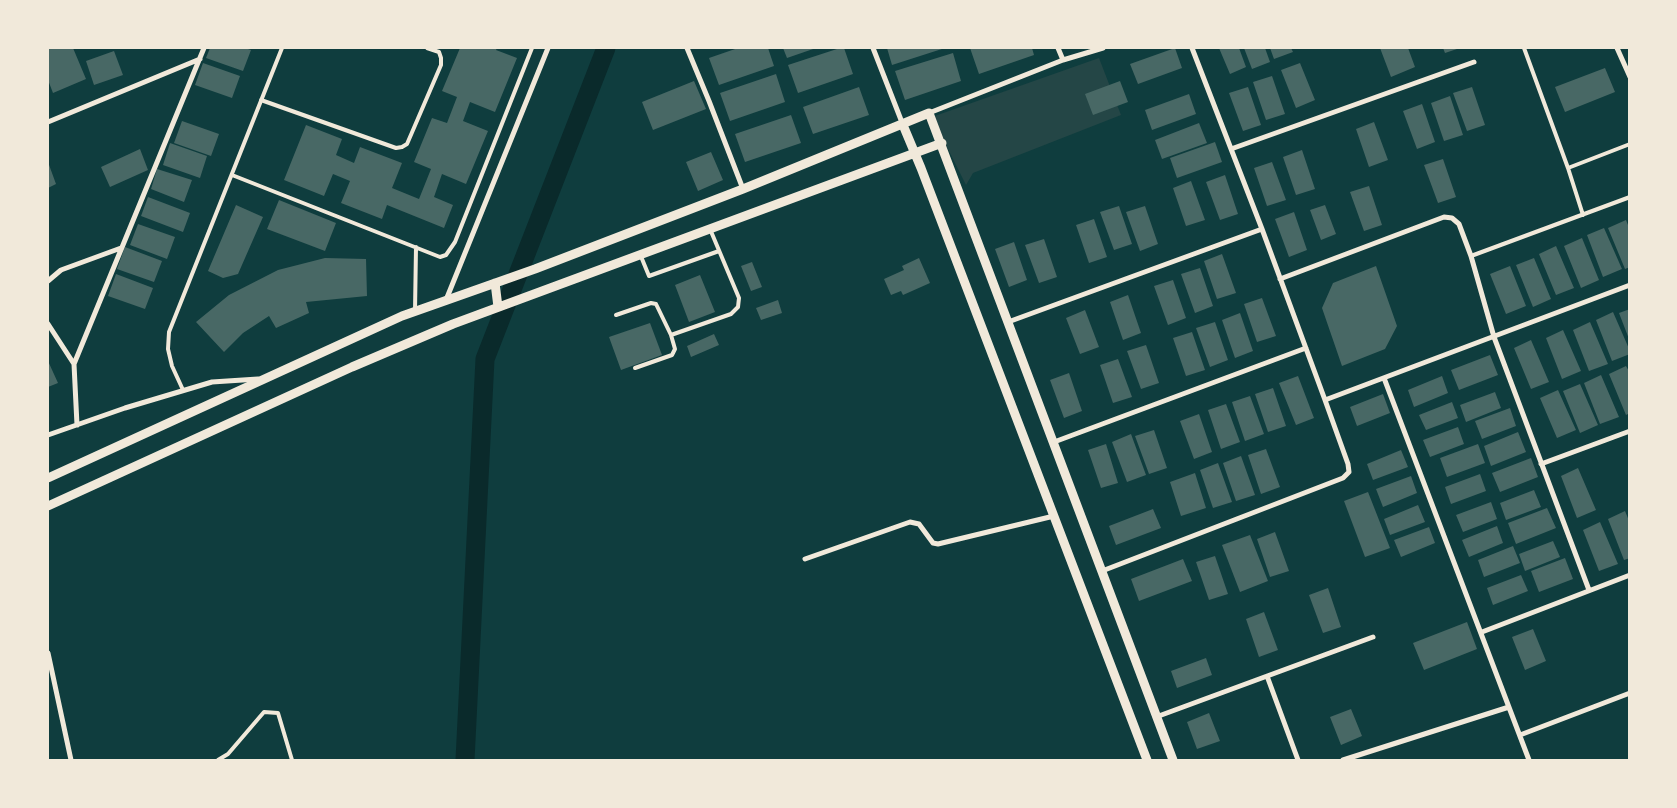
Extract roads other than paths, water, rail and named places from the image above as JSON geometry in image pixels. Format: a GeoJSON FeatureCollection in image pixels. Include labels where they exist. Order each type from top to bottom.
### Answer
{"type":"FeatureCollection","features":[{"type":"Feature","properties":{"kind":"street"},"geometry":{"type":"LineString","coordinates":[[77,425],[74,364],[204,48]]}},
{"type":"Feature","properties":{"kind":"street"},"geometry":{"type":"LineString","coordinates":[[446,301],[548,48]]}},
{"type":"Feature","properties":{"kind":"street"},"geometry":{"type":"LineString","coordinates":[[687,48],[743,189]]}},
{"type":"Feature","properties":{"kind":"street"},"geometry":{"type":"LineString","coordinates":[[873,48],[1147,760]]}},
{"type":"Feature","properties":{"kind":"street"},"geometry":{"type":"LineString","coordinates":[[1058,48],[1063,60]]}},
{"type":"Feature","properties":{"kind":"street"},"geometry":{"type":"LineString","coordinates":[[48,478],[415,311],[535,269],[743,189],[1063,60],[1103,48]]}},
{"type":"Feature","properties":{"kind":"street"},"geometry":{"type":"LineString","coordinates":[[1102,572],[1343,478],[1349,472],[1348,464],[1262,228],[1192,48]]}},
{"type":"Feature","properties":{"kind":"street"},"geometry":{"type":"LineString","coordinates":[[1617,48],[1630,77]]}},
{"type":"Feature","properties":{"kind":"street"},"geometry":{"type":"LineString","coordinates":[[48,122],[200,59]]}},
{"type":"Feature","properties":{"kind":"street"},"geometry":{"type":"LineString","coordinates":[[1231,149],[1474,62]]}},
{"type":"Feature","properties":{"kind":"street"},"geometry":{"type":"LineString","coordinates":[[929,113],[942,143],[1173,760]]}},
{"type":"Feature","properties":{"kind":"street"},"geometry":{"type":"LineString","coordinates":[[48,506],[352,367],[453,324],[942,143]]}},
{"type":"Feature","properties":{"kind":"street"},"geometry":{"type":"LineString","coordinates":[[1280,278],[1444,217],[1452,218],[1458,224],[1471,256],[1494,336],[1589,590]]}},
{"type":"Feature","properties":{"kind":"street"},"geometry":{"type":"LineString","coordinates":[[1008,322],[1262,228]]}},
{"type":"Feature","properties":{"kind":"street"},"geometry":{"type":"LineString","coordinates":[[48,281],[61,270],[121,248]]}},
{"type":"Feature","properties":{"kind":"street"},"geometry":{"type":"LineString","coordinates":[[495,283],[498,307]]}},
{"type":"Feature","properties":{"kind":"street"},"geometry":{"type":"LineString","coordinates":[[1325,400],[1630,285]]}},
{"type":"Feature","properties":{"kind":"street"},"geometry":{"type":"LineString","coordinates":[[48,324],[74,364]]}},
{"type":"Feature","properties":{"kind":"street"},"geometry":{"type":"LineString","coordinates":[[1054,442],[1306,348]]}},
{"type":"Feature","properties":{"kind":"street"},"geometry":{"type":"LineString","coordinates":[[48,436],[124,408],[212,382],[265,378]]}},
{"type":"Feature","properties":{"kind":"street"},"geometry":{"type":"LineString","coordinates":[[1384,378],[1529,760]]}},
{"type":"Feature","properties":{"kind":"street"},"geometry":{"type":"LineString","coordinates":[[1541,464],[1630,432]]}},
{"type":"Feature","properties":{"kind":"street"},"geometry":{"type":"LineString","coordinates":[[805,559],[910,522],[919,524],[932,543],[938,544],[1054,516]]}},
{"type":"Feature","properties":{"kind":"street"},"geometry":{"type":"LineString","coordinates":[[1482,632],[1630,575]]}},
{"type":"Feature","properties":{"kind":"street"},"geometry":{"type":"LineString","coordinates":[[1156,717],[1373,637]]}},
{"type":"Feature","properties":{"kind":"street"},"geometry":{"type":"LineString","coordinates":[[48,653],[71,760]]}},
{"type":"Feature","properties":{"kind":"street"},"geometry":{"type":"LineString","coordinates":[[1267,676],[1298,760]]}},
{"type":"Feature","properties":{"kind":"street"},"geometry":{"type":"LineString","coordinates":[[1520,735],[1630,693]]}},
{"type":"Feature","properties":{"kind":"street"},"geometry":{"type":"LineString","coordinates":[[1343,760],[1509,707]]}},
{"type":"Feature","properties":{"kind":"lane"},"geometry":{"type":"LineString","coordinates":[[183,390],[172,366],[168,349],[169,332],[282,48]]}},
{"type":"Feature","properties":{"kind":"lane"},"geometry":{"type":"LineString","coordinates":[[261,100],[396,148],[402,147],[407,144],[441,65],[441,58],[438,52],[427,48]]}},
{"type":"Feature","properties":{"kind":"lane"},"geometry":{"type":"LineString","coordinates":[[232,175],[416,248],[440,257],[446,256],[455,242],[532,48]]}},
{"type":"Feature","properties":{"kind":"lane"},"geometry":{"type":"LineString","coordinates":[[1524,48],[1568,168],[1583,215]]}},
{"type":"Feature","properties":{"kind":"lane"},"geometry":{"type":"LineString","coordinates":[[1568,168],[1630,144]]}},
{"type":"Feature","properties":{"kind":"lane"},"geometry":{"type":"LineString","coordinates":[[1471,256],[1630,197]]}},
{"type":"Feature","properties":{"kind":"lane"},"geometry":{"type":"LineString","coordinates":[[671,335],[731,314],[738,307],[739,298],[710,229]]}},
{"type":"Feature","properties":{"kind":"lane"},"geometry":{"type":"LineString","coordinates":[[415,311],[416,248]]}},
{"type":"Feature","properties":{"kind":"lane"},"geometry":{"type":"LineString","coordinates":[[640,254],[649,276],[720,251]]}},
{"type":"Feature","properties":{"kind":"lane"},"geometry":{"type":"LineString","coordinates":[[616,315],[651,303],[656,304],[671,335],[675,349],[672,355],[635,368]]}},
{"type":"Feature","properties":{"kind":"lane"},"geometry":{"type":"LineString","coordinates":[[218,760],[228,754],[264,712],[278,713],[292,760]]}},
{"type":"Feature","properties":{"kind":"waterway"},"geometry":{"type":"LineString","coordinates":[[465,760],[485,359],[606,48]]}}]}
